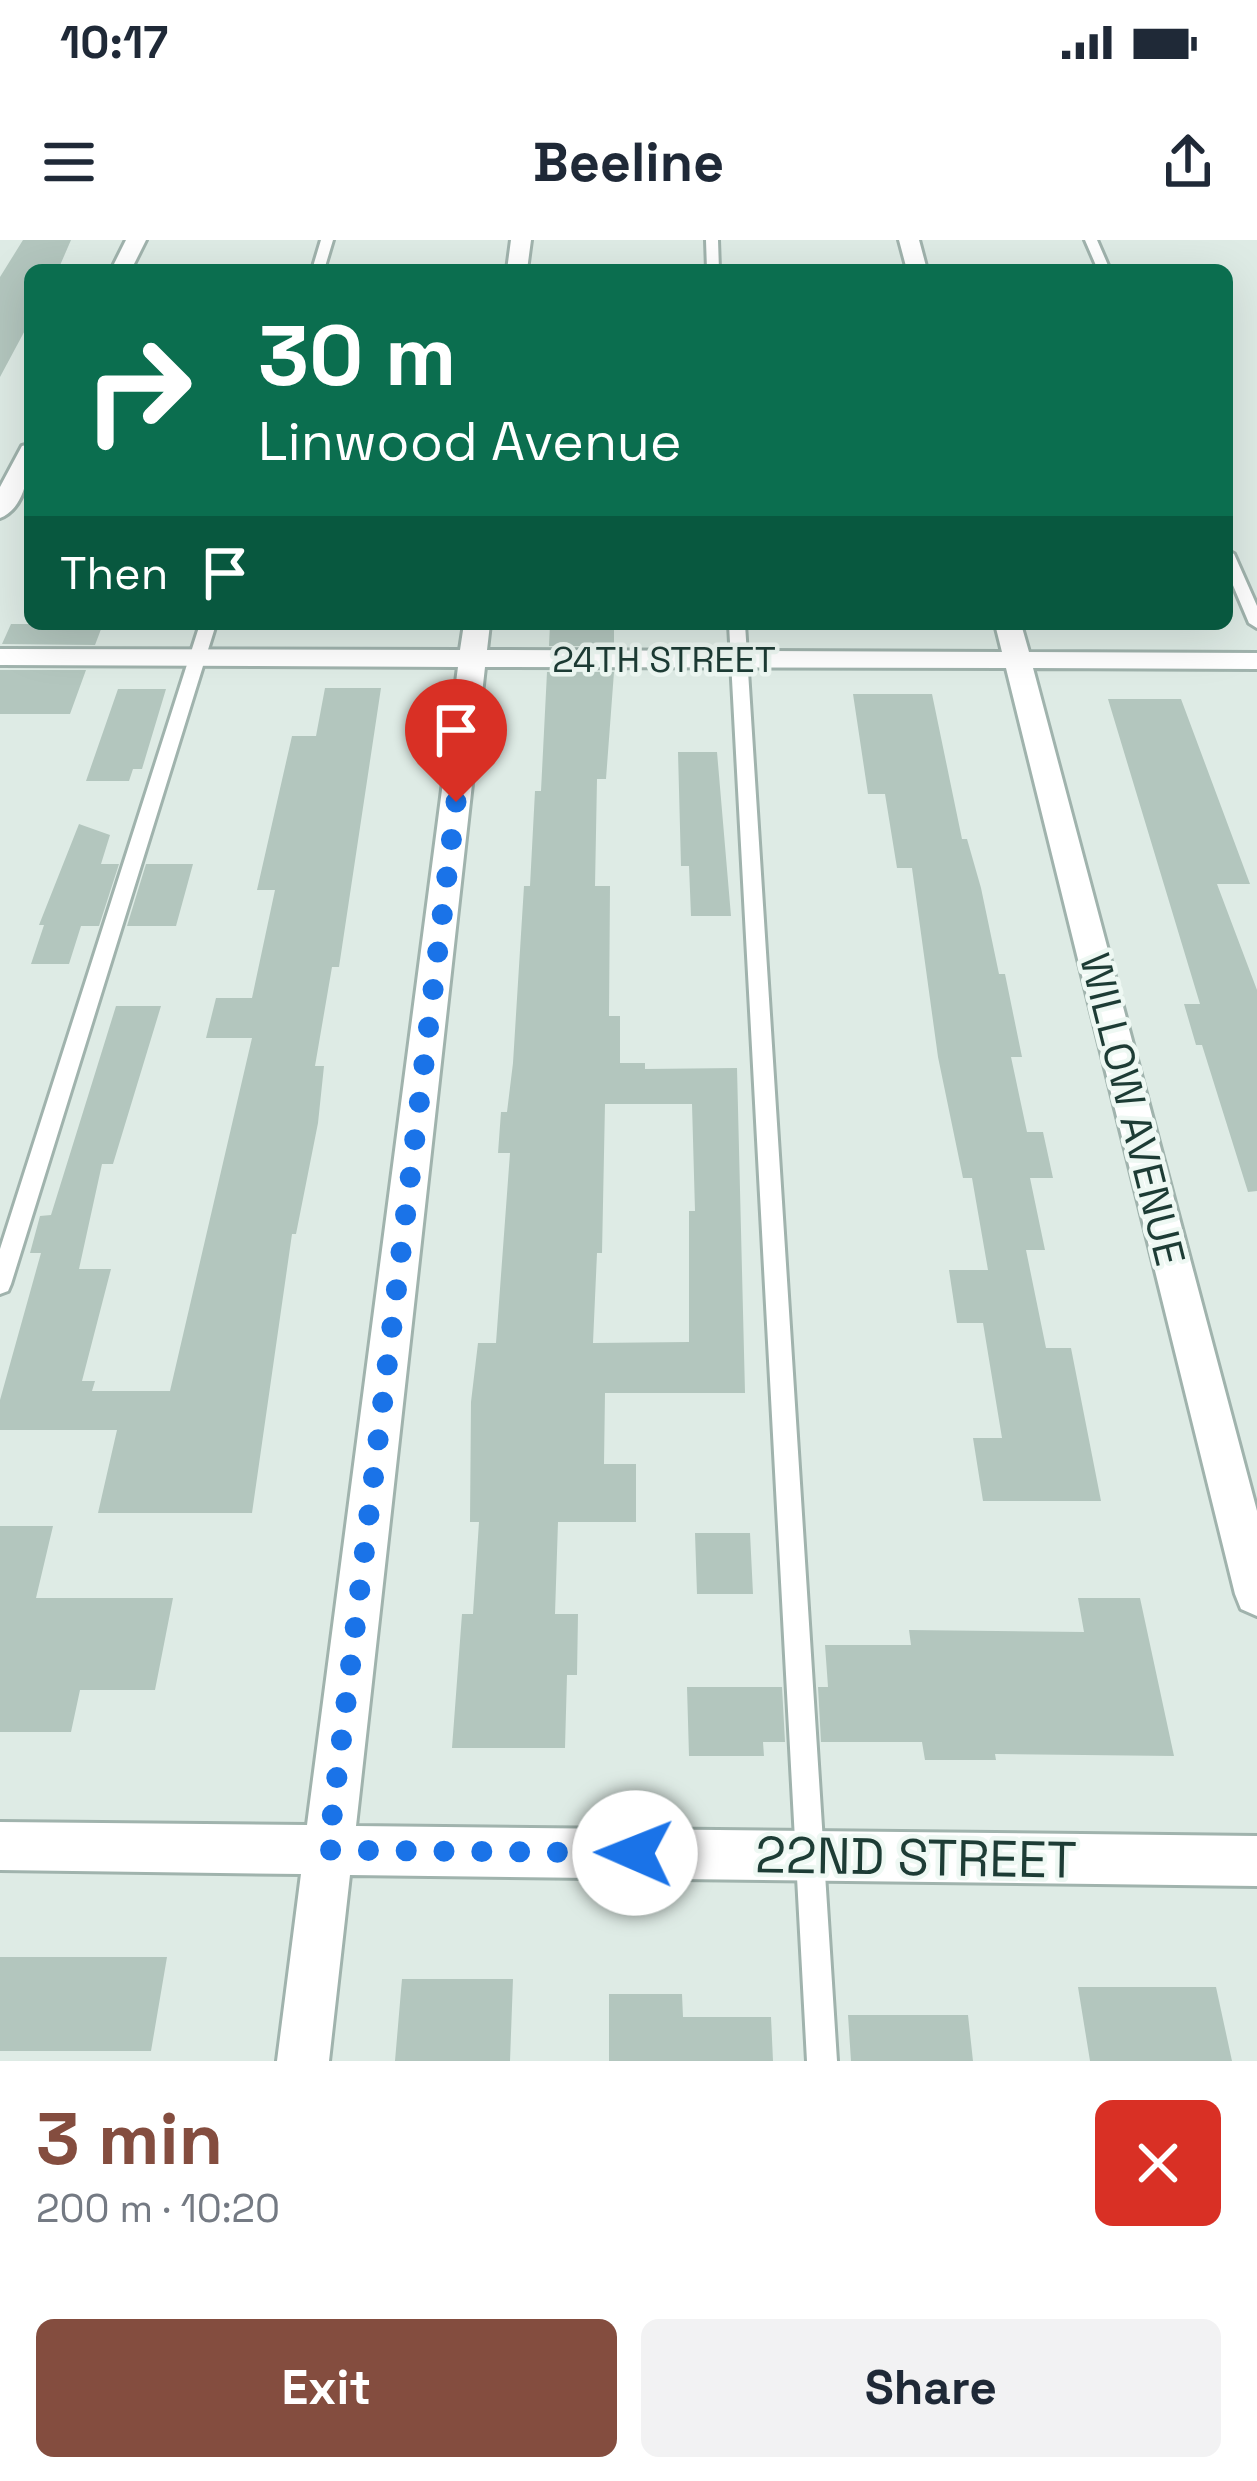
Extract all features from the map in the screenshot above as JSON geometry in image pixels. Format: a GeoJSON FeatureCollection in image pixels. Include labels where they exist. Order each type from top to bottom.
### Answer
{"type":"FeatureCollection","features":[{"type":"Feature","properties":{"kind":"street"},"geometry":{"type":"LineString","coordinates":[[0,511],[24,463]]}},
{"type":"Feature","properties":{"kind":"street","name":"WILLOW AVENUE"},"geometry":{"type":"LineString","coordinates":[[1010,630],[1257,1594]]}},
{"type":"Feature","properties":{"kind":"street"},"geometry":{"type":"LineString","coordinates":[[303,2061],[475,641]]}},
{"type":"Feature","properties":{"kind":"street","name":"24TH STREET"},"geometry":{"type":"LineString","coordinates":[[0,657],[197,658],[475,641],[739,659],[1257,661]]}},
{"type":"Feature","properties":{"kind":"street","name":"22ND STREET"},"geometry":{"type":"LineString","coordinates":[[0,1846],[1257,1861]]}},
{"type":"Feature","properties":{"kind":"lane"},"geometry":{"type":"LineString","coordinates":[[1233,568],[1257,623]]}},
{"type":"Feature","properties":{"kind":"lane"},"geometry":{"type":"LineString","coordinates":[[0,1284],[206,630]]}},
{"type":"Feature","properties":{"kind":"lane"},"geometry":{"type":"LineString","coordinates":[[737,630],[822,2061]]}},
{"type":"Feature","properties":{"kind":"building"},"geometry":{"type":"Polygon","coordinates":[[[23,240],[71,240],[61,264],[24,264],[24,332],[0,377],[0,277],[23,240]]]}},
{"type":"Feature","properties":{"kind":"building"},"geometry":{"type":"Polygon","coordinates":[[[11,624],[24,624],[24,630],[101,630],[95,645],[2,644],[11,624]]]}},
{"type":"Feature","properties":{"kind":"building"},"geometry":{"type":"Polygon","coordinates":[[[550,630],[614,630],[614,646],[549,646],[550,630]]]}},
{"type":"Feature","properties":{"kind":"building"},"geometry":{"type":"Polygon","coordinates":[[[0,670],[86,670],[70,714],[0,714],[0,670]]]}},
{"type":"Feature","properties":{"kind":"building"},"geometry":{"type":"Polygon","coordinates":[[[547,672],[614,672],[606,779],[597,779],[595,886],[610,886],[609,1016],[620,1016],[620,1063],[645,1063],[645,1069],[737,1068],[745,1393],[605,1393],[604,1464],[636,1464],[636,1522],[558,1522],[555,1614],[578,1614],[577,1675],[567,1675],[565,1748],[452,1748],[462,1614],[473,1614],[479,1522],[470,1522],[471,1402],[478,1343],[496,1343],[510,1153],[498,1153],[501,1112],[507,1112],[513,1063],[535,791],[541,791],[547,672]],[[605,1104],[602,1253],[597,1253],[593,1343],[689,1342],[689,1211],[695,1211],[692,1104],[605,1104]]]}},
{"type":"Feature","properties":{"kind":"building"},"geometry":{"type":"Polygon","coordinates":[[[325,688],[381,688],[339,967],[332,967],[315,1066],[324,1066],[318,1123],[296,1234],[292,1234],[252,1513],[98,1513],[117,1430],[0,1430],[0,1400],[41,1253],[30,1253],[40,1216],[51,1215],[116,1006],[161,1006],[113,1164],[102,1164],[79,1269],[111,1269],[82,1381],[95,1381],[92,1391],[170,1391],[252,1038],[206,1038],[216,998],[252,998],[275,890],[257,890],[292,736],[316,736],[325,688]]]}},
{"type":"Feature","properties":{"kind":"building"},"geometry":{"type":"Polygon","coordinates":[[[118,689],[166,689],[142,769],[133,769],[129,781],[86,781],[118,689]]]}},
{"type":"Feature","properties":{"kind":"building"},"geometry":{"type":"Polygon","coordinates":[[[853,694],[932,694],[962,839],[967,839],[981,888],[999,974],[1005,974],[1022,1057],[1011,1057],[1027,1132],[1043,1132],[1053,1178],[1030,1178],[1045,1250],[1026,1250],[1046,1348],[1071,1348],[1101,1501],[983,1501],[973,1438],[1002,1438],[983,1323],[957,1323],[949,1270],[988,1270],[972,1178],[963,1178],[938,1057],[912,868],[897,868],[885,794],[868,794],[853,694]]]}},
{"type":"Feature","properties":{"kind":"building"},"geometry":{"type":"Polygon","coordinates":[[[1108,699],[1181,699],[1250,884],[1217,884],[1257,990],[1257,1191],[1248,1192],[1202,1045],[1196,1045],[1184,1004],[1200,1004],[1108,699]]]}},
{"type":"Feature","properties":{"kind":"building"},"geometry":{"type":"Polygon","coordinates":[[[678,752],[717,752],[731,916],[691,916],[689,866],[681,866],[678,752]]]}},
{"type":"Feature","properties":{"kind":"building"},"geometry":{"type":"Polygon","coordinates":[[[79,824],[110,835],[101,864],[119,864],[99,926],[81,926],[69,964],[31,964],[44,925],[39,925],[79,824]]]}},
{"type":"Feature","properties":{"kind":"building"},"geometry":{"type":"Polygon","coordinates":[[[146,864],[193,864],[176,926],[127,926],[146,864]]]}},
{"type":"Feature","properties":{"kind":"building"},"geometry":{"type":"Polygon","coordinates":[[[0,1526],[53,1526],[36,1598],[173,1598],[155,1690],[80,1690],[71,1732],[0,1732],[0,1526]]]}},
{"type":"Feature","properties":{"kind":"building"},"geometry":{"type":"Polygon","coordinates":[[[695,1533],[750,1533],[753,1594],[697,1594],[695,1533]]]}},
{"type":"Feature","properties":{"kind":"building"},"geometry":{"type":"Polygon","coordinates":[[[1078,1598],[1140,1598],[1174,1756],[995,1754],[996,1760],[925,1760],[922,1742],[821,1742],[818,1687],[828,1687],[825,1645],[911,1645],[909,1630],[1084,1632],[1078,1598]]]}},
{"type":"Feature","properties":{"kind":"building"},"geometry":{"type":"Polygon","coordinates":[[[687,1687],[782,1687],[785,1742],[763,1742],[764,1756],[689,1756],[687,1687]]]}},
{"type":"Feature","properties":{"kind":"building"},"geometry":{"type":"Polygon","coordinates":[[[0,1957],[167,1957],[151,2051],[0,2051],[0,1957]]]}},
{"type":"Feature","properties":{"kind":"building"},"geometry":{"type":"Polygon","coordinates":[[[402,1979],[513,1979],[510,2061],[395,2061],[402,1979]]]}},
{"type":"Feature","properties":{"kind":"building"},"geometry":{"type":"Polygon","coordinates":[[[1078,1987],[1216,1987],[1232,2061],[1090,2061],[1078,1987]]]}},
{"type":"Feature","properties":{"kind":"building"},"geometry":{"type":"Polygon","coordinates":[[[609,1994],[682,1994],[683,2017],[771,2017],[773,2061],[609,2061],[609,1994]]]}},
{"type":"Feature","properties":{"kind":"building"},"geometry":{"type":"Polygon","coordinates":[[[848,2015],[968,2015],[973,2061],[851,2061],[848,2015]]]}},
{"type":"Feature","properties":{"kind":"route"},"geometry":{"type":"LineString","coordinates":[[456,802],[328,1850],[635,1853]]}}]}
